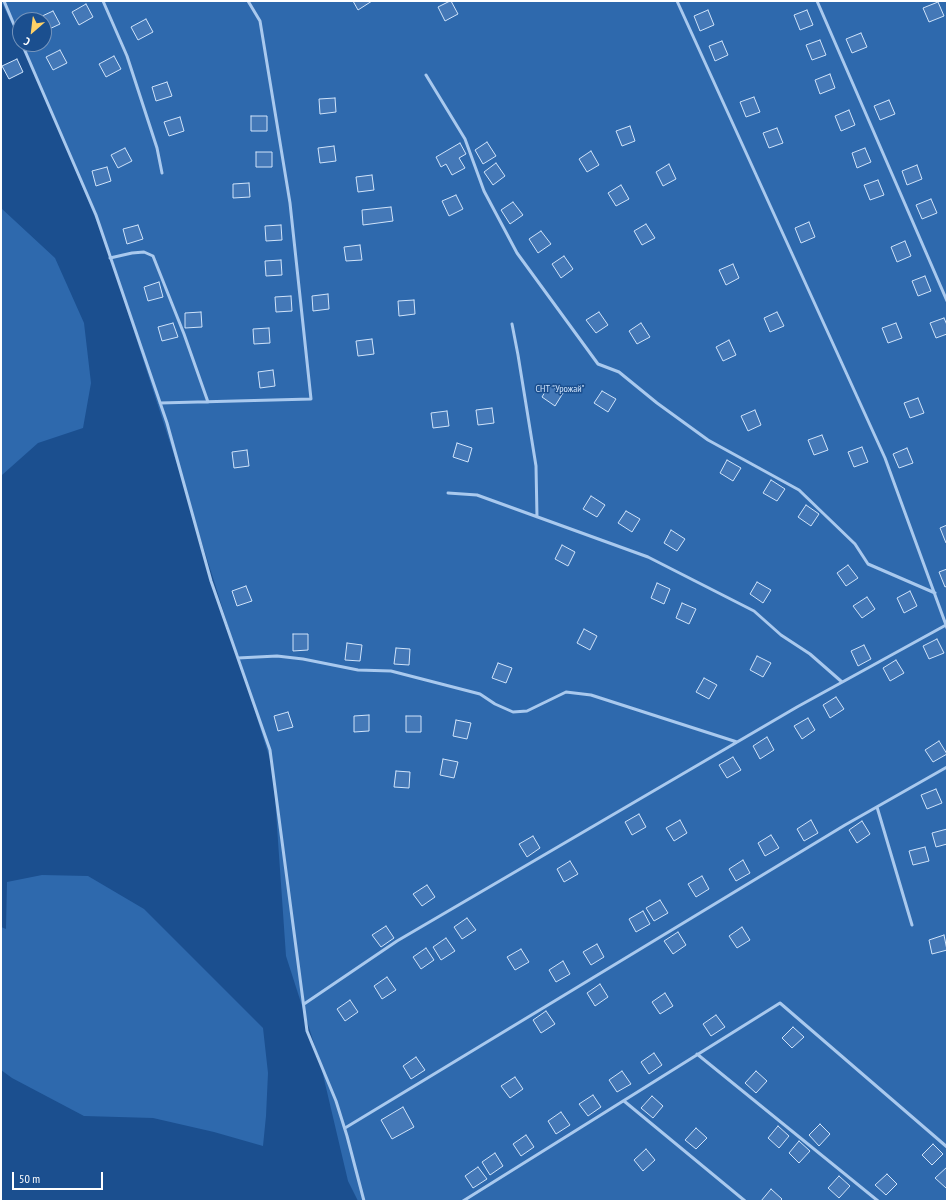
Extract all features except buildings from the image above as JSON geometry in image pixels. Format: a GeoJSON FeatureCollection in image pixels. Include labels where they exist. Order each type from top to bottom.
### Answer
{"type":"FeatureCollection","features":[{"type":"Feature","properties":{"kind":"lane"},"geometry":{"type":"LineString","coordinates":[[4,1],[12,20]]}},
{"type":"Feature","properties":{"kind":"lane"},"geometry":{"type":"LineString","coordinates":[[103,1],[127,56],[157,148],[162,173]]}},
{"type":"Feature","properties":{"kind":"lane"},"geometry":{"type":"LineString","coordinates":[[160,403],[310,398],[290,203],[260,22],[248,1]]}},
{"type":"Feature","properties":{"kind":"lane"},"geometry":{"type":"LineString","coordinates":[[304,1004],[397,941],[737,742],[842,682],[947,626],[886,458],[677,1]]}},
{"type":"Feature","properties":{"kind":"lane"},"geometry":{"type":"LineString","coordinates":[[817,1],[947,301]]}},
{"type":"Feature","properties":{"kind":"lane"},"geometry":{"type":"LineString","coordinates":[[25,52],[96,215],[160,403],[211,581],[270,750],[307,1031],[336,1101],[345,1128],[364,1201]]}},
{"type":"Feature","properties":{"kind":"lane"},"geometry":{"type":"LineString","coordinates":[[426,75],[465,139],[484,191],[517,253],[598,364],[619,372],[657,403],[708,440],[799,490],[855,544],[868,564],[935,593]]}},
{"type":"Feature","properties":{"kind":"lane"},"geometry":{"type":"LineString","coordinates":[[110,258],[144,252],[153,256],[184,334],[208,402]]}},
{"type":"Feature","properties":{"kind":"lane"},"geometry":{"type":"LineString","coordinates":[[512,324],[536,466],[537,516]]}},
{"type":"Feature","properties":{"kind":"lane"},"geometry":{"type":"LineString","coordinates":[[448,493],[478,495],[648,557],[754,611],[781,635],[810,654],[842,682]]}},
{"type":"Feature","properties":{"kind":"lane"},"geometry":{"type":"LineString","coordinates":[[238,658],[277,656],[303,659],[358,670],[391,671],[480,694],[513,712],[527,711],[566,692],[591,696],[737,742]]}},
{"type":"Feature","properties":{"kind":"lane"},"geometry":{"type":"LineString","coordinates":[[345,1128],[877,807],[947,767]]}},
{"type":"Feature","properties":{"kind":"lane"},"geometry":{"type":"LineString","coordinates":[[877,807],[912,925]]}},
{"type":"Feature","properties":{"kind":"lane"},"geometry":{"type":"LineString","coordinates":[[463,1201],[780,1003],[947,1147]]}},
{"type":"Feature","properties":{"kind":"lane"},"geometry":{"type":"LineString","coordinates":[[697,1054],[878,1201]]}},
{"type":"Feature","properties":{"kind":"lane"},"geometry":{"type":"LineString","coordinates":[[624,1101],[745,1201]]}},
{"type":"Feature","properties":{"kind":"green space","name":"СНТ \"Урожай\""},"geometry":{"type":"Polygon","coordinates":[[[1,1],[947,1],[947,1201],[358,1201],[348,1181],[320,1062],[286,956],[273,769],[186,492],[104,239],[25,52],[52,52],[52,12],[12,12],[12,24],[1,1]]]}},
{"type":"Feature","properties":{"kind":"green space"},"geometry":{"type":"Polygon","coordinates":[[[1,208],[55,258],[84,323],[91,383],[83,428],[38,443],[2,475],[1,482],[1,208]]]}},
{"type":"Feature","properties":{"kind":"green space"},"geometry":{"type":"Polygon","coordinates":[[[42,875],[88,876],[144,909],[263,1028],[268,1073],[263,1146],[214,1132],[153,1118],[84,1116],[12,1078],[1,1070],[1,927],[6,929],[7,882],[42,875]]]}}]}
